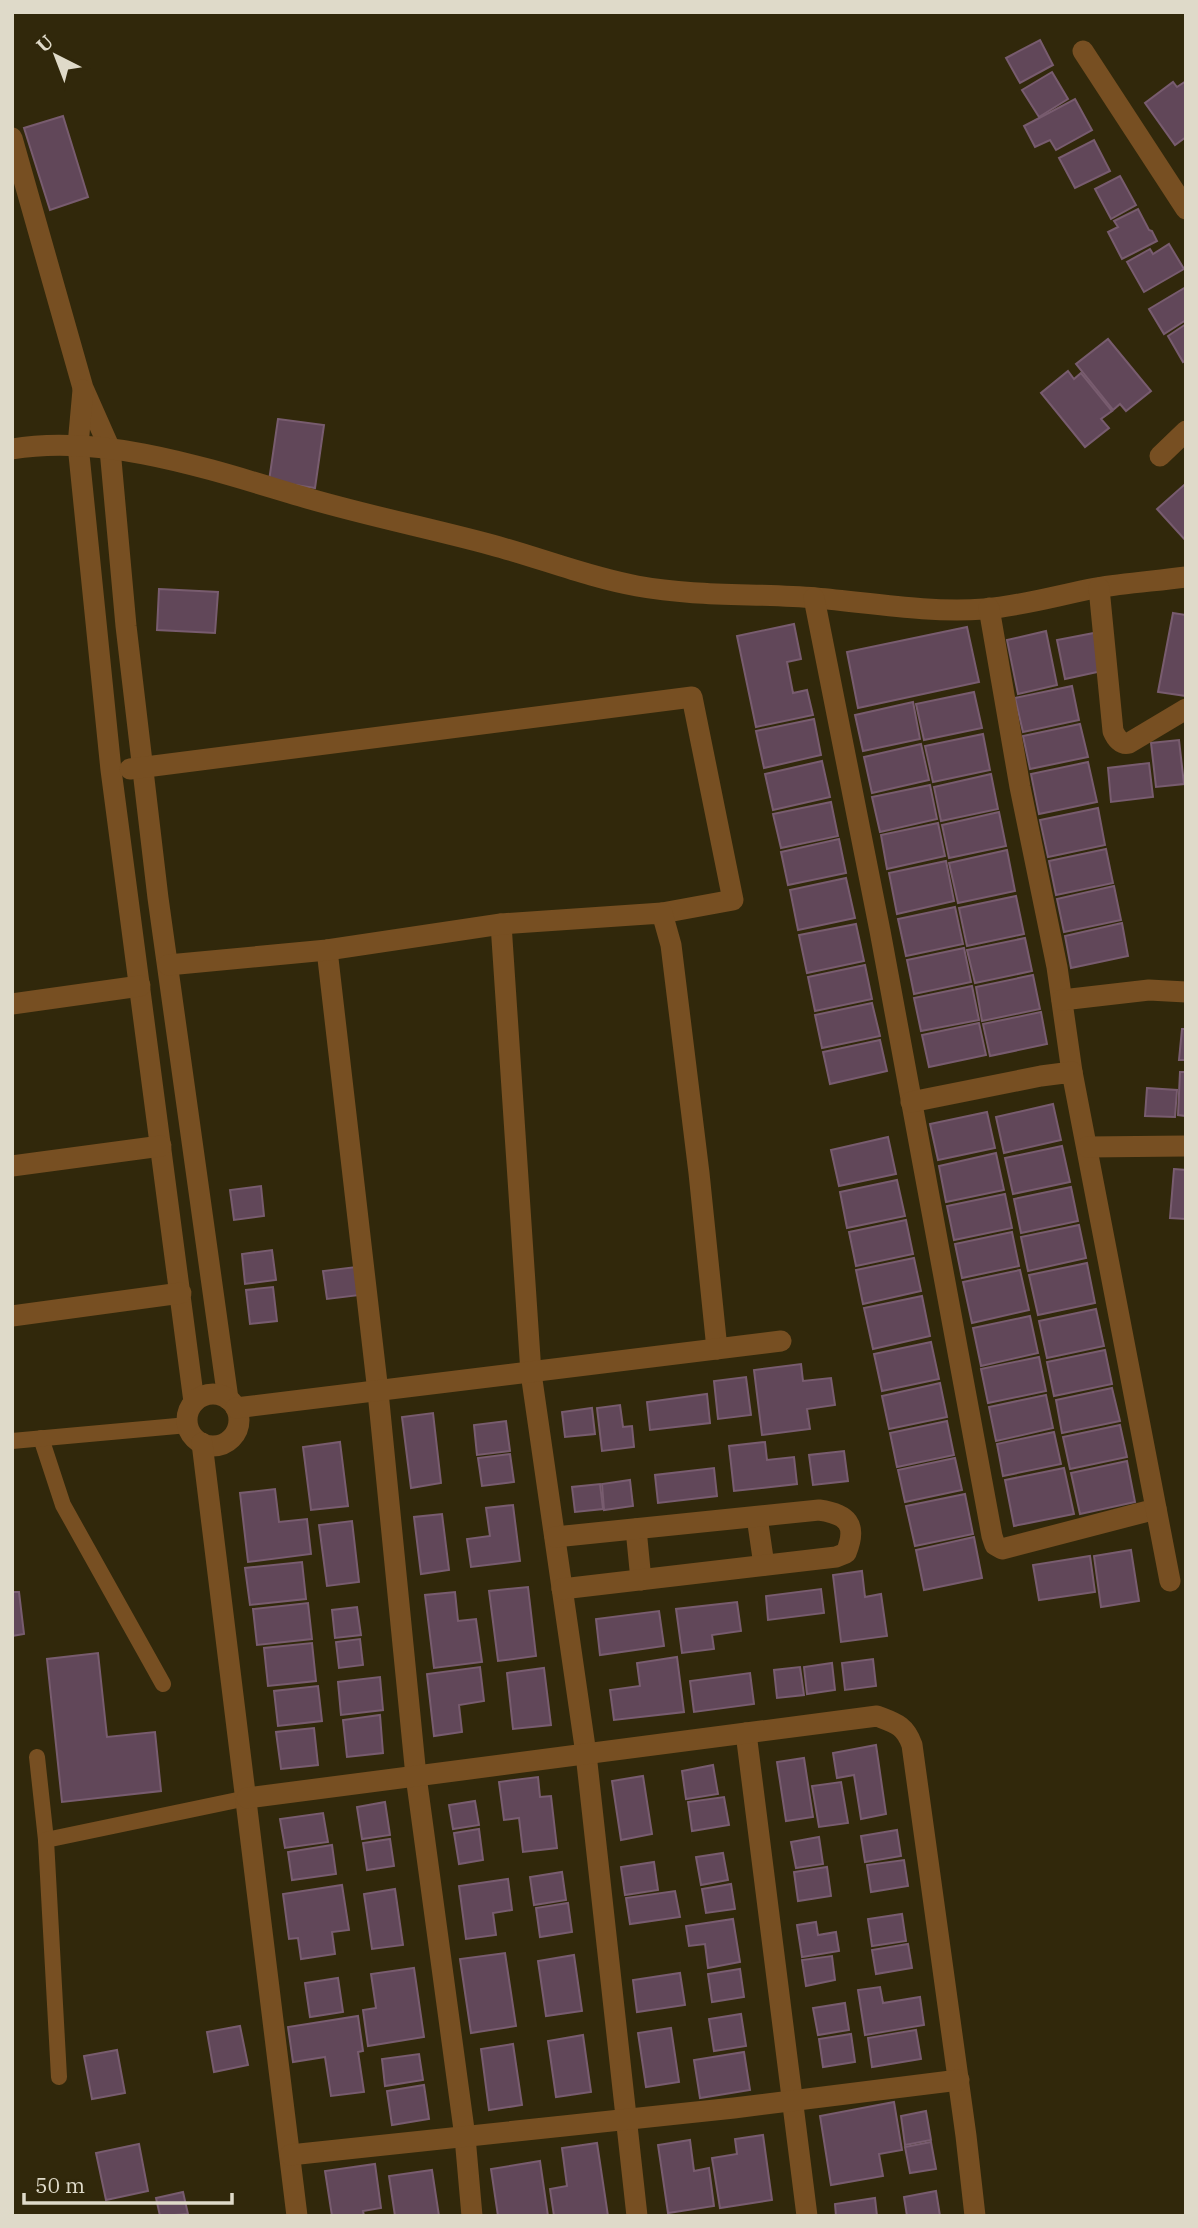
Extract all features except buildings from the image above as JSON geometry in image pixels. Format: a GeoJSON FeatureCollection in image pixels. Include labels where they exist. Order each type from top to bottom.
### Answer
{"type":"FeatureCollection","features":[{"type":"Feature","properties":{"kind":"street"},"geometry":{"type":"LineString","coordinates":[[1083,51],[1186,209]]}},
{"type":"Feature","properties":{"kind":"street"},"geometry":{"type":"LineString","coordinates":[[12,138],[83,388],[110,449],[143,768],[168,965],[232,1404],[239,1424],[231,1438],[218,1445],[202,1443],[192,1436],[188,1425],[187,1416],[194,1402],[111,770],[78,445],[83,388]]}},
{"type":"Feature","properties":{"kind":"street"},"geometry":{"type":"LineString","coordinates":[[1160,456],[1186,431]]}},
{"type":"Feature","properties":{"kind":"street"},"geometry":{"type":"LineString","coordinates":[[12,449],[78,445],[201,468],[320,502],[453,534],[587,575],[636,586],[693,594],[814,598],[915,610],[989,608],[1099,588],[1186,577]]}},
{"type":"Feature","properties":{"kind":"street"},"geometry":{"type":"LineString","coordinates":[[89,549],[119,547]]}},
{"type":"Feature","properties":{"kind":"street"},"geometry":{"type":"LineString","coordinates":[[1099,588],[1112,731],[1115,736],[1121,742],[1129,743],[1186,709]]}},
{"type":"Feature","properties":{"kind":"street"},"geometry":{"type":"LineString","coordinates":[[814,598],[995,1545],[1002,1549],[1157,1509]]}},
{"type":"Feature","properties":{"kind":"street"},"geometry":{"type":"LineString","coordinates":[[989,608],[1020,787],[1062,1000],[1072,1072],[1170,1581]]}},
{"type":"Feature","properties":{"kind":"street"},"geometry":{"type":"LineString","coordinates":[[111,770],[692,697],[733,900],[662,913],[500,924],[327,950],[168,965]]}},
{"type":"Feature","properties":{"kind":"street"},"geometry":{"type":"LineString","coordinates":[[662,913],[671,945],[717,1349]]}},
{"type":"Feature","properties":{"kind":"street"},"geometry":{"type":"LineString","coordinates":[[500,924],[531,1373],[586,1754],[637,2216]]}},
{"type":"Feature","properties":{"kind":"street"},"geometry":{"type":"LineString","coordinates":[[327,950],[378,1392],[416,1776],[465,2137],[472,2216]]}},
{"type":"Feature","properties":{"kind":"street"},"geometry":{"type":"LineString","coordinates":[[12,1004],[140,986]]}},
{"type":"Feature","properties":{"kind":"street"},"geometry":{"type":"LineString","coordinates":[[1062,1000],[1149,990],[1186,992]]}},
{"type":"Feature","properties":{"kind":"street"},"geometry":{"type":"LineString","coordinates":[[911,1102],[1072,1072]]}},
{"type":"Feature","properties":{"kind":"street"},"geometry":{"type":"LineString","coordinates":[[12,1166],[161,1146]]}},
{"type":"Feature","properties":{"kind":"street"},"geometry":{"type":"LineString","coordinates":[[1087,1147],[1186,1146]]}},
{"type":"Feature","properties":{"kind":"street"},"geometry":{"type":"LineString","coordinates":[[169,1202],[202,1201]]}},
{"type":"Feature","properties":{"kind":"street"},"geometry":{"type":"LineString","coordinates":[[12,1316],[181,1293]]}},
{"type":"Feature","properties":{"kind":"street"},"geometry":{"type":"LineString","coordinates":[[194,1402],[211,1394],[232,1404],[378,1392],[782,1341]]}},
{"type":"Feature","properties":{"kind":"street"},"geometry":{"type":"LineString","coordinates":[[202,1443],[298,2216]]}},
{"type":"Feature","properties":{"kind":"street"},"geometry":{"type":"LineString","coordinates":[[555,1537],[819,1510],[838,1512],[847,1520],[851,1539],[846,1553],[836,1557],[562,1589]]}},
{"type":"Feature","properties":{"kind":"street"},"geometry":{"type":"LineString","coordinates":[[757,1517],[764,1565]]}},
{"type":"Feature","properties":{"kind":"street"},"geometry":{"type":"LineString","coordinates":[[636,1529],[640,1580]]}},
{"type":"Feature","properties":{"kind":"street"},"geometry":{"type":"LineString","coordinates":[[247,1798],[877,1716],[896,1723],[908,1731],[912,1745],[959,2080],[975,2216]]}},
{"type":"Feature","properties":{"kind":"street"},"geometry":{"type":"LineString","coordinates":[[746,1733],[807,2216]]}},
{"type":"Feature","properties":{"kind":"street"},"geometry":{"type":"LineString","coordinates":[[290,2155],[792,2101],[959,2080]]}},
{"type":"Feature","properties":{"kind":"lane"},"geometry":{"type":"LineString","coordinates":[[12,1441],[188,1425]]}},
{"type":"Feature","properties":{"kind":"lane"},"geometry":{"type":"LineString","coordinates":[[41,1438],[62,1505],[163,1684]]}},
{"type":"Feature","properties":{"kind":"lane"},"geometry":{"type":"LineString","coordinates":[[37,1757],[47,1840],[59,2077]]}},
{"type":"Feature","properties":{"kind":"lane"},"geometry":{"type":"LineString","coordinates":[[47,1840],[247,1798]]}}]}
